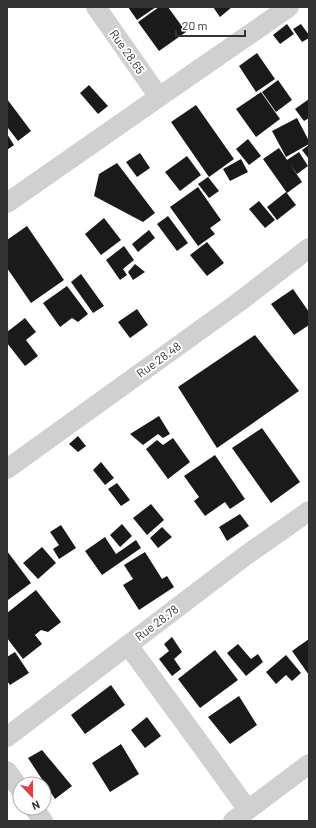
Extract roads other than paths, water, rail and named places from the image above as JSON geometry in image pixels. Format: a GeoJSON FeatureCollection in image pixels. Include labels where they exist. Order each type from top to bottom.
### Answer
{"type":"FeatureCollection","features":[{"type":"Feature","properties":{"kind":"street","name":"Rue 28.65"},"geometry":{"type":"LineString","coordinates":[[96,7],[159,97]]}},
{"type":"Feature","properties":{"kind":"street"},"geometry":{"type":"LineString","coordinates":[[7,203],[289,7]]}},
{"type":"Feature","properties":{"kind":"street","name":"Rue 28.48"},"geometry":{"type":"LineString","coordinates":[[7,469],[239,302],[309,248]]}},
{"type":"Feature","properties":{"kind":"street","name":"Rue 28.78"},"geometry":{"type":"LineString","coordinates":[[7,737],[245,556],[309,511]]}},
{"type":"Feature","properties":{"kind":"street"},"geometry":{"type":"LineString","coordinates":[[128,645],[193,734],[240,816],[309,764]]}}]}
